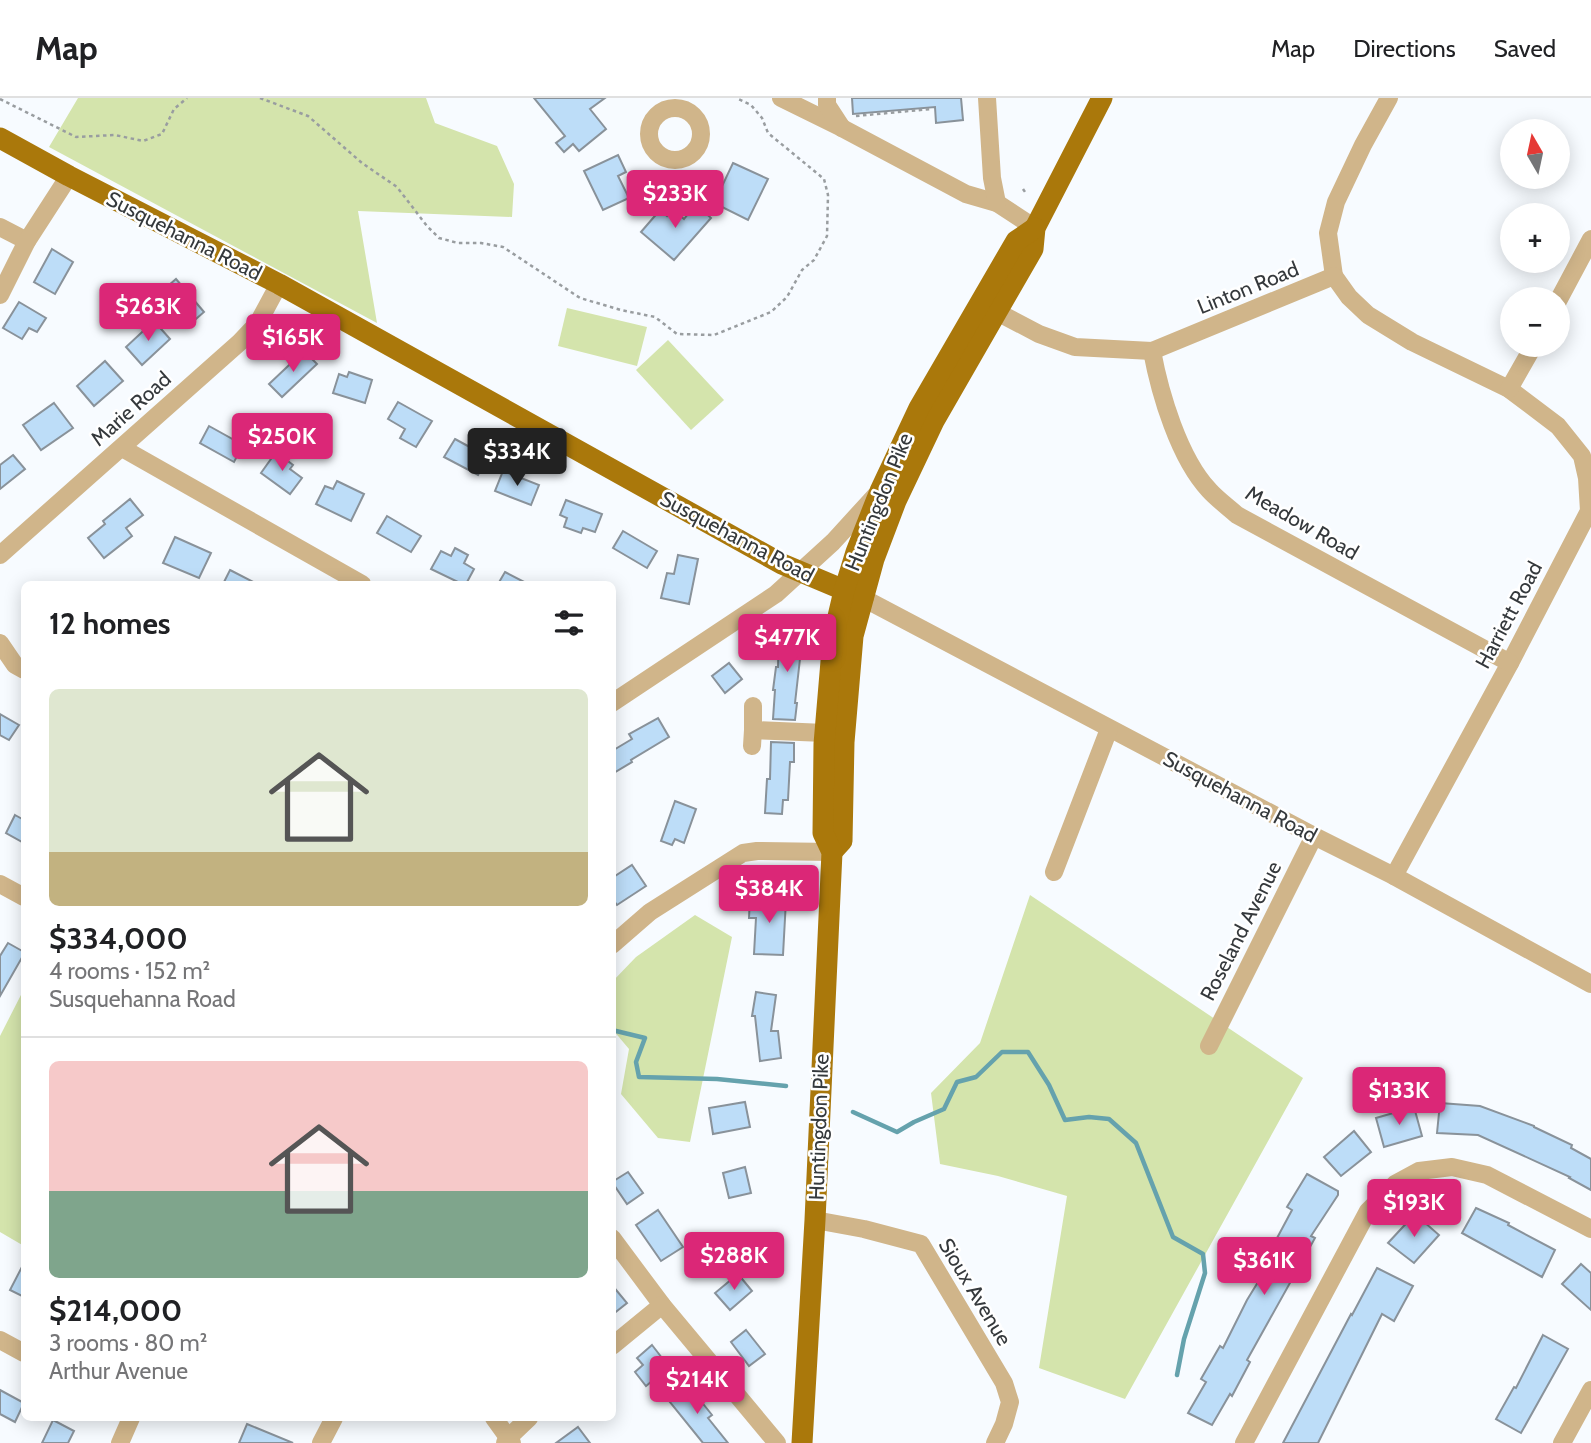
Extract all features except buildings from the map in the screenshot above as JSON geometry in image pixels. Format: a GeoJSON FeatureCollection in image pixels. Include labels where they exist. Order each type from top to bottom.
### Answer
{"type":"FeatureCollection","features":[{"type":"Feature","properties":{"kind":"main road","name":"Huntingdon Pike"},"geometry":{"type":"LineString","coordinates":[[832,852],[842,841],[844,742],[853,636],[856,552],[880,491],[919,408],[1033,248],[1035,228],[1102,98]]}},
{"type":"Feature","properties":{"kind":"main road","name":"Susquehanna Road"},"geometry":{"type":"LineString","coordinates":[[0,138],[279,284],[801,573],[853,595]]}},
{"type":"Feature","properties":{"kind":"main road","name":"Huntingdon Pike"},"geometry":{"type":"LineString","coordinates":[[802,1443],[832,852],[823,833],[825,733],[833,638],[873,559],[902,489],[990,305]]}},
{"type":"Feature","properties":{"kind":"street"},"geometry":{"type":"LineString","coordinates":[[781,98],[846,122]]}},
{"type":"Feature","properties":{"kind":"street"},"geometry":{"type":"LineString","coordinates":[[827,98],[827,106],[846,122],[966,194],[997,204],[1035,228]]}},
{"type":"Feature","properties":{"kind":"street"},"geometry":{"type":"LineString","coordinates":[[987,98],[992,178],[997,204]]}},
{"type":"Feature","properties":{"kind":"street"},"geometry":{"type":"LineString","coordinates":[[1390,98],[1363,145],[1336,202],[1328,233],[1335,276],[1349,297],[1368,315],[1412,342],[1510,389],[1527,357]]}},
{"type":"Feature","properties":{"kind":"street"},"geometry":{"type":"LineString","coordinates":[[0,295],[27,241],[69,176]]}},
{"type":"Feature","properties":{"kind":"street"},"geometry":{"type":"LineString","coordinates":[[0,227],[27,241]]}},
{"type":"Feature","properties":{"kind":"street"},"geometry":{"type":"LineString","coordinates":[[1565,287],[1591,239]]}},
{"type":"Feature","properties":{"kind":"street","name":"Linton Road"},"geometry":{"type":"LineString","coordinates":[[990,305],[1039,334],[1075,346],[1152,351],[1335,276]]}},
{"type":"Feature","properties":{"kind":"street","name":"Marie Road"},"geometry":{"type":"LineString","coordinates":[[0,555],[249,332],[258,323],[279,284]]}},
{"type":"Feature","properties":{"kind":"street","name":"Meadow Road"},"geometry":{"type":"LineString","coordinates":[[1152,351],[1159,387],[1185,457],[1208,490],[1237,515],[1510,663]]}},
{"type":"Feature","properties":{"kind":"street","name":"Harriett Road"},"geometry":{"type":"LineString","coordinates":[[1394,876],[1589,511],[1587,478],[1582,456],[1558,426],[1510,389]]}},
{"type":"Feature","properties":{"kind":"street"},"geometry":{"type":"LineString","coordinates":[[122,448],[357,581]]}},
{"type":"Feature","properties":{"kind":"street"},"geometry":{"type":"LineString","coordinates":[[616,700],[776,594],[833,542],[880,491]]}},
{"type":"Feature","properties":{"kind":"street","name":"Susquehanna Road"},"geometry":{"type":"LineString","coordinates":[[853,595],[1394,876],[1591,984]]}},
{"type":"Feature","properties":{"kind":"street"},"geometry":{"type":"LineString","coordinates":[[0,643],[20,668]]}},
{"type":"Feature","properties":{"kind":"street"},"geometry":{"type":"LineString","coordinates":[[753,706],[752,738],[825,733]]}},
{"type":"Feature","properties":{"kind":"street"},"geometry":{"type":"LineString","coordinates":[[1054,872],[1109,729]]}},
{"type":"Feature","properties":{"kind":"street","name":"Roseland Avenue"},"geometry":{"type":"LineString","coordinates":[[1209,1046],[1314,836]]}},
{"type":"Feature","properties":{"kind":"street"},"geometry":{"type":"LineString","coordinates":[[616,942],[650,912],[743,853],[832,852]]}},
{"type":"Feature","properties":{"kind":"street"},"geometry":{"type":"LineString","coordinates":[[0,884],[21,895]]}},
{"type":"Feature","properties":{"kind":"street"},"geometry":{"type":"LineString","coordinates":[[1244,1443],[1368,1210],[1395,1184],[1419,1171],[1452,1167],[1476,1172],[1487,1175],[1591,1229]]}},
{"type":"Feature","properties":{"kind":"street","name":"Sioux Avenue"},"geometry":{"type":"LineString","coordinates":[[815,1220],[921,1244],[1004,1383],[1010,1402],[995,1443]]}},
{"type":"Feature","properties":{"kind":"street"},"geometry":{"type":"LineString","coordinates":[[616,1243],[662,1305],[776,1443]]}},
{"type":"Feature","properties":{"kind":"street"},"geometry":{"type":"LineString","coordinates":[[616,1343],[662,1305]]}},
{"type":"Feature","properties":{"kind":"street"},"geometry":{"type":"LineString","coordinates":[[0,1340],[21,1351]]}},
{"type":"Feature","properties":{"kind":"street"},"geometry":{"type":"LineString","coordinates":[[1562,1443],[1591,1390]]}},
{"type":"Feature","properties":{"kind":"street"},"geometry":{"type":"LineString","coordinates":[[120,1443],[130,1421]]}},
{"type":"Feature","properties":{"kind":"street"},"geometry":{"type":"LineString","coordinates":[[321,1443],[332,1421]]}},
{"type":"Feature","properties":{"kind":"street"},"geometry":{"type":"LineString","coordinates":[[496,1421],[508,1441],[526,1421]]}},
{"type":"Feature","properties":{"kind":"path"},"geometry":{"type":"LineString","coordinates":[[0,99],[76,137],[115,135],[143,141],[162,134],[174,109],[187,98]]}},
{"type":"Feature","properties":{"kind":"path"},"geometry":{"type":"LineString","coordinates":[[260,98],[308,116],[362,163],[397,187],[439,238],[458,243],[503,247],[580,298],[655,317],[677,334],[714,335],[771,312],[787,297],[802,270],[814,260],[827,236],[828,195],[824,179],[768,133],[762,118],[751,105],[736,98]]}},
{"type":"Feature","properties":{"kind":"path"},"geometry":{"type":"LineString","coordinates":[[846,122],[931,109]]}},
{"type":"Feature","properties":{"kind":"green space"},"geometry":{"type":"Polygon","coordinates":[[[78,98],[426,98],[435,123],[497,146],[514,184],[512,217],[358,211],[377,323],[49,147],[78,98]]]}},
{"type":"Feature","properties":{"kind":"green space"},"geometry":{"type":"Polygon","coordinates":[[[567,308],[647,327],[637,366],[558,346],[567,308]]]}},
{"type":"Feature","properties":{"kind":"green space"},"geometry":{"type":"Polygon","coordinates":[[[668,340],[724,400],[691,430],[636,370],[668,340]]]}},
{"type":"Feature","properties":{"kind":"green space"},"geometry":{"type":"Polygon","coordinates":[[[1030,895],[1303,1078],[1125,1399],[1039,1368],[1067,1196],[998,1176],[940,1164],[931,1093],[980,1043],[1030,895]]]}},
{"type":"Feature","properties":{"kind":"green space"},"geometry":{"type":"Polygon","coordinates":[[[695,915],[732,937],[690,1142],[658,1138],[621,1094],[629,1049],[616,1034],[616,978],[636,957],[695,915]]]}},
{"type":"Feature","properties":{"kind":"green space"},"geometry":{"type":"Polygon","coordinates":[[[21,995],[21,1244],[0,1232],[0,1036],[21,995]]]}},
{"type":"Feature","properties":{"kind":"waterway"},"geometry":{"type":"LineString","coordinates":[[616,1031],[645,1038],[636,1062],[639,1077],[717,1079],[786,1086]]}},
{"type":"Feature","properties":{"kind":"waterway"},"geometry":{"type":"LineString","coordinates":[[853,1112],[897,1132],[944,1109],[957,1082],[976,1077],[1002,1052],[1028,1052],[1049,1085],[1065,1120],[1089,1117],[1109,1119],[1136,1143],[1173,1237],[1203,1254],[1205,1273],[1184,1339],[1177,1375]]}}]}
